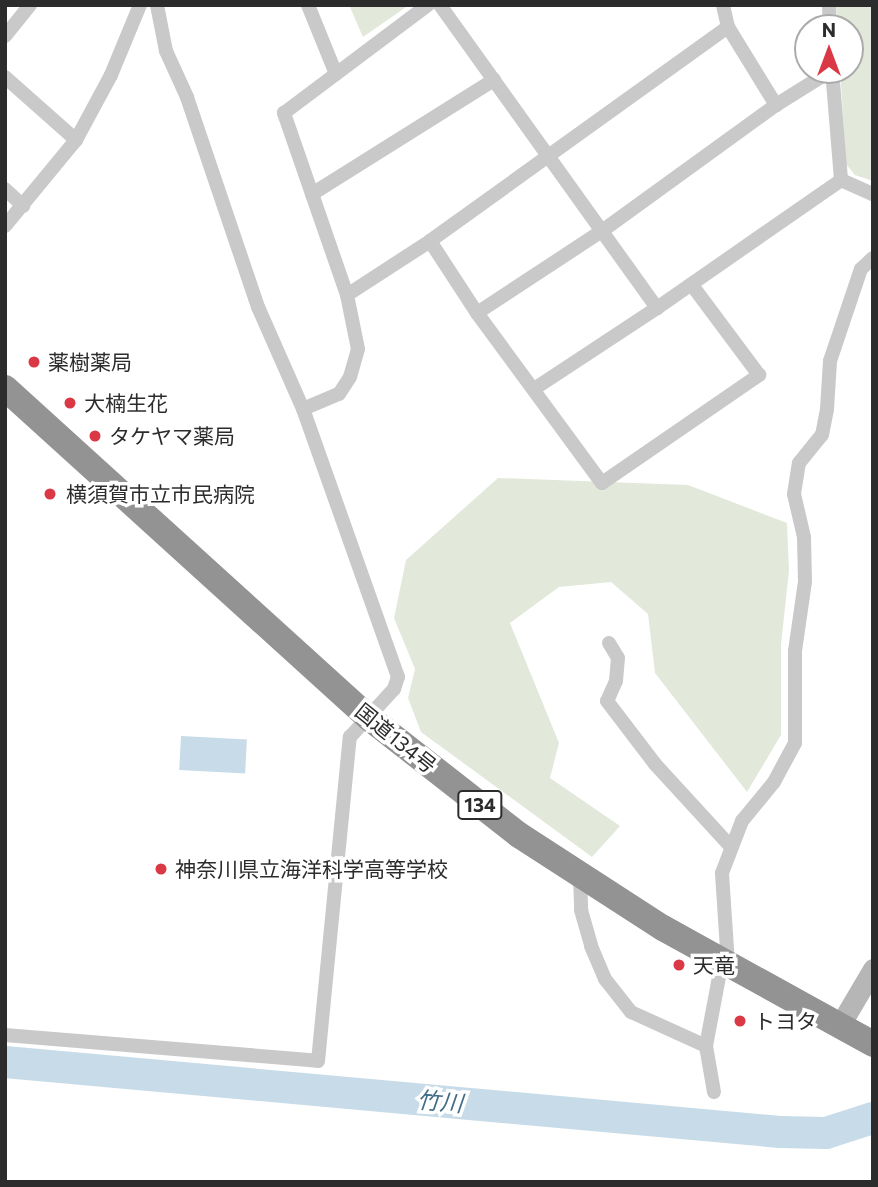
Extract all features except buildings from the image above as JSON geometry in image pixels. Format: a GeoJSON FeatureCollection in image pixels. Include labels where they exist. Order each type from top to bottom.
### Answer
{"type":"FeatureCollection","features":[{"type":"Feature","properties":{"kind":"highway","name":"国道134号"},"geometry":{"type":"LineString","coordinates":[[5,388],[368,718],[519,835],[663,928],[873,1044]]}},
{"type":"Feature","properties":{"kind":"street"},"geometry":{"type":"LineString","coordinates":[[5,36],[30,5]]}},
{"type":"Feature","properties":{"kind":"street"},"geometry":{"type":"LineString","coordinates":[[5,226],[76,140],[111,75],[140,5]]}},
{"type":"Feature","properties":{"kind":"street"},"geometry":{"type":"LineString","coordinates":[[5,1035],[318,1061],[350,737],[394,689],[398,677],[303,409],[258,307],[187,97],[166,51],[157,5]]}},
{"type":"Feature","properties":{"kind":"street"},"geometry":{"type":"LineString","coordinates":[[308,5],[336,74]]}},
{"type":"Feature","properties":{"kind":"street"},"geometry":{"type":"LineString","coordinates":[[303,409],[340,394],[350,377],[358,349],[347,295],[284,113],[428,5]]}},
{"type":"Feature","properties":{"kind":"street"},"geometry":{"type":"LineString","coordinates":[[440,5],[657,308]]}},
{"type":"Feature","properties":{"kind":"street"},"geometry":{"type":"LineString","coordinates":[[723,5],[728,27],[776,105]]}},
{"type":"Feature","properties":{"kind":"street"},"geometry":{"type":"LineString","coordinates":[[347,295],[430,241],[728,27]]}},
{"type":"Feature","properties":{"kind":"street"},"geometry":{"type":"LineString","coordinates":[[5,77],[76,140]]}},
{"type":"Feature","properties":{"kind":"street"},"geometry":{"type":"LineString","coordinates":[[312,194],[494,80]]}},
{"type":"Feature","properties":{"kind":"street"},"geometry":{"type":"LineString","coordinates":[[477,313],[601,231],[776,105],[810,84]]}},
{"type":"Feature","properties":{"kind":"street"},"geometry":{"type":"LineString","coordinates":[[833,84],[841,180]]}},
{"type":"Feature","properties":{"kind":"street"},"geometry":{"type":"LineString","coordinates":[[841,180],[873,194]]}},
{"type":"Feature","properties":{"kind":"street"},"geometry":{"type":"LineString","coordinates":[[534,389],[692,285],[841,180]]}},
{"type":"Feature","properties":{"kind":"street"},"geometry":{"type":"LineString","coordinates":[[5,189],[23,205]]}},
{"type":"Feature","properties":{"kind":"street"},"geometry":{"type":"LineString","coordinates":[[430,241],[477,313],[602,483],[759,374],[692,285]]}},
{"type":"Feature","properties":{"kind":"street"},"geometry":{"type":"LineString","coordinates":[[714,1092],[706,1046],[725,962],[722,873],[742,821],[774,782],[795,743],[795,651],[805,582],[804,537],[794,494],[799,463],[822,435],[827,409],[830,361],[862,269],[873,258]]}},
{"type":"Feature","properties":{"kind":"street"},"geometry":{"type":"LineString","coordinates":[[609,643],[618,658],[616,681],[607,701],[655,764],[731,847]]}},
{"type":"Feature","properties":{"kind":"street"},"geometry":{"type":"LineString","coordinates":[[580,876],[582,910],[591,946],[606,979],[631,1012],[706,1046]]}},
{"type":"Feature","properties":{"kind":"street"},"geometry":{"type":"LineString","coordinates":[[840,1025],[873,969]]}},
{"type":"Feature","properties":{"kind":"green space"},"geometry":{"type":"Polygon","coordinates":[[[349,5],[409,5],[363,37],[349,5]]]}},
{"type":"Feature","properties":{"kind":"green space"},"geometry":{"type":"Polygon","coordinates":[[[836,5],[873,5],[873,181],[855,175],[846,164],[841,84],[864,84],[864,14],[837,14],[836,5]]]}},
{"type":"Feature","properties":{"kind":"green space"},"geometry":{"type":"Polygon","coordinates":[[[498,478],[688,485],[787,523],[789,571],[781,644],[781,735],[747,792],[655,673],[648,614],[611,582],[559,587],[510,623],[559,743],[550,778],[620,826],[592,857],[421,732],[408,698],[415,669],[394,618],[406,560],[498,478]]]}},
{"type":"Feature","properties":{"kind":"water"},"geometry":{"type":"Polygon","coordinates":[[[181,736],[247,739],[245,773],[179,770],[181,736]]]}},
{"type":"Feature","properties":{"kind":"waterway","name":"竹川"},"geometry":{"type":"LineString","coordinates":[[5,1062],[780,1132],[826,1133],[873,1118]]}},
{"type":"Feature","properties":{"kind":"place","name":"薬樹薬局"},"geometry":{"type":"Point","coordinates":[34,362]}},
{"type":"Feature","properties":{"kind":"place","name":"大楠生花"},"geometry":{"type":"Point","coordinates":[70,403]}},
{"type":"Feature","properties":{"kind":"place","name":"タケヤマ薬局"},"geometry":{"type":"Point","coordinates":[95,436]}},
{"type":"Feature","properties":{"kind":"place","name":"横須賀市立市民病院"},"geometry":{"type":"Point","coordinates":[50,494]}},
{"type":"Feature","properties":{"kind":"place","name":"神奈川県立海洋科学高等学校"},"geometry":{"type":"Point","coordinates":[161,869]}},
{"type":"Feature","properties":{"kind":"place","name":"天竜"},"geometry":{"type":"Point","coordinates":[679,965]}},
{"type":"Feature","properties":{"kind":"place","name":"トヨタ"},"geometry":{"type":"Point","coordinates":[740,1021]}}]}
